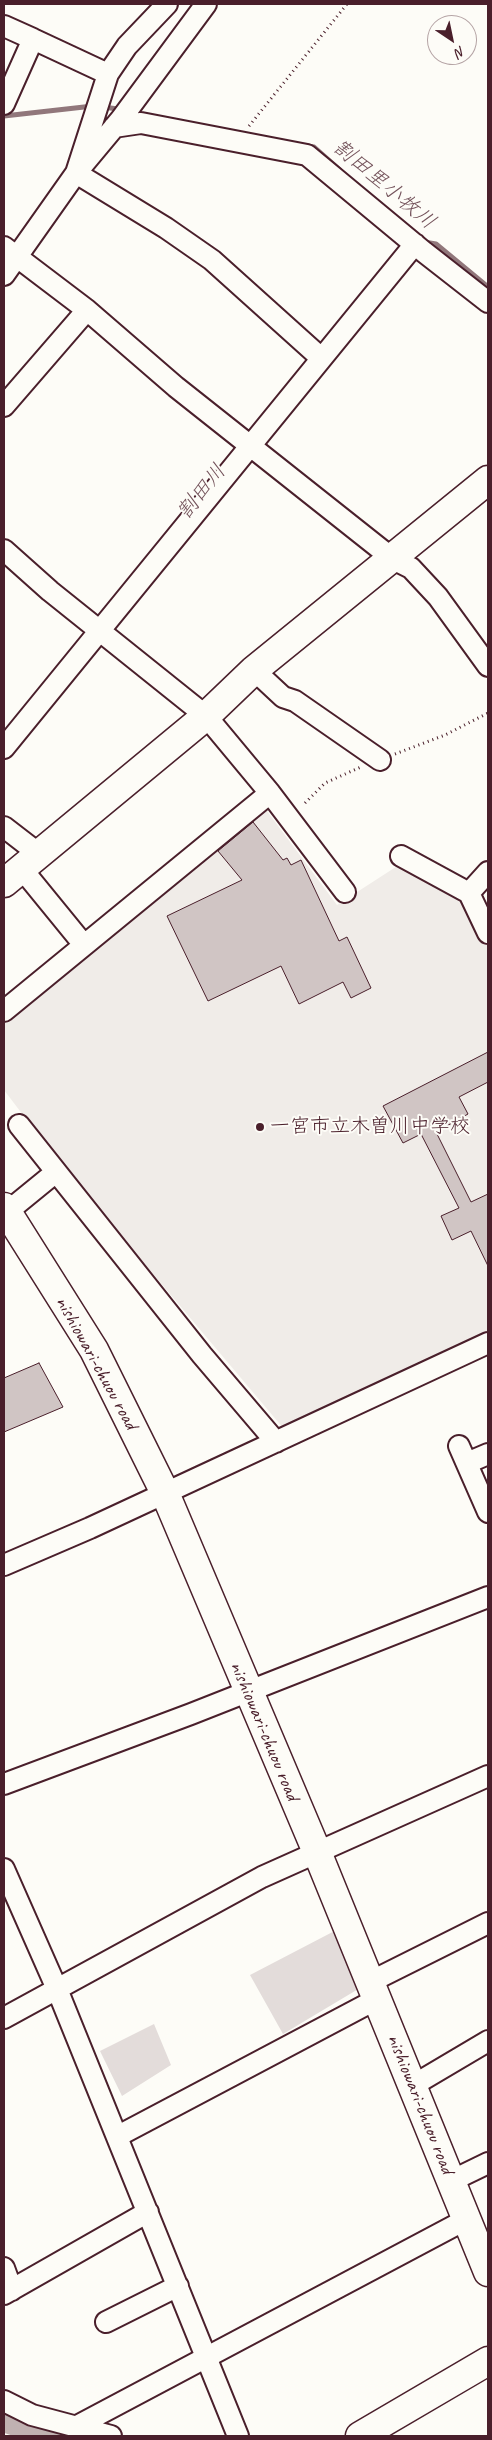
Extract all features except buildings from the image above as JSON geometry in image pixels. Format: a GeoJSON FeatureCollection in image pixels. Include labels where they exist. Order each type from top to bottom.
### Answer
{"type":"FeatureCollection","features":[{"type":"Feature","properties":{"kind":"main road"},"geometry":{"type":"LineString","coordinates":[[22,869],[206,716],[254,670],[488,480]]}},
{"type":"Feature","properties":{"kind":"main road","name":"nishiowari-chuou road"},"geometry":{"type":"LineString","coordinates":[[7,1215],[94,1350],[165,1493],[247,1692],[317,1852],[451,2181],[477,2234],[488,2272]]}},
{"type":"Feature","properties":{"kind":"main road"},"geometry":{"type":"LineString","coordinates":[[360,2436],[488,2361]]}},
{"type":"Feature","properties":{"kind":"street"},"geometry":{"type":"LineString","coordinates":[[4,275],[11,251],[76,173],[114,126],[200,12],[168,4],[127,46],[108,74],[76,173]]}},
{"type":"Feature","properties":{"kind":"street"},"geometry":{"type":"LineString","coordinates":[[4,26],[108,74]]}},
{"type":"Feature","properties":{"kind":"street"},"geometry":{"type":"LineString","coordinates":[[4,104],[33,40]]}},
{"type":"Feature","properties":{"kind":"street"},"geometry":{"type":"LineString","coordinates":[[114,126],[141,123],[307,155],[419,248],[488,302]]}},
{"type":"Feature","properties":{"kind":"street"},"geometry":{"type":"LineString","coordinates":[[76,173],[166,228],[212,260],[321,358]]}},
{"type":"Feature","properties":{"kind":"street"},"geometry":{"type":"LineString","coordinates":[[4,748],[103,634],[254,448],[321,358],[419,248]]}},
{"type":"Feature","properties":{"kind":"street"},"geometry":{"type":"LineString","coordinates":[[11,251],[87,310],[176,387],[393,559],[411,568],[438,597],[488,666]]}},
{"type":"Feature","properties":{"kind":"street"},"geometry":{"type":"LineString","coordinates":[[4,406],[87,310]]}},
{"type":"Feature","properties":{"kind":"street"},"geometry":{"type":"LineString","coordinates":[[4,550],[103,634],[206,716],[270,793],[345,892]]}},
{"type":"Feature","properties":{"kind":"street"},"geometry":{"type":"LineString","coordinates":[[254,670],[283,698],[295,701],[380,760]]}},
{"type":"Feature","properties":{"kind":"street"},"geometry":{"type":"LineString","coordinates":[[4,1011],[270,793]]}},
{"type":"Feature","properties":{"kind":"street"},"geometry":{"type":"LineString","coordinates":[[4,827],[22,869],[84,945]]}},
{"type":"Feature","properties":{"kind":"street"},"geometry":{"type":"LineString","coordinates":[[401,856],[469,893],[488,933]]}},
{"type":"Feature","properties":{"kind":"street"},"geometry":{"type":"LineString","coordinates":[[469,893],[488,872]]}},
{"type":"Feature","properties":{"kind":"street"},"geometry":{"type":"LineString","coordinates":[[19,1125],[202,1355],[276,1442]]}},
{"type":"Feature","properties":{"kind":"street"},"geometry":{"type":"LineString","coordinates":[[7,1215],[56,1172]]}},
{"type":"Feature","properties":{"kind":"street"},"geometry":{"type":"LineString","coordinates":[[4,1565],[165,1493],[488,1343]]}},
{"type":"Feature","properties":{"kind":"street"},"geometry":{"type":"LineString","coordinates":[[488,1454],[463,1454],[488,1512]]}},
{"type":"Feature","properties":{"kind":"street"},"geometry":{"type":"LineString","coordinates":[[4,1784],[247,1692],[488,1596]]}},
{"type":"Feature","properties":{"kind":"street"},"geometry":{"type":"LineString","coordinates":[[4,2018],[262,1877],[488,1776]]}},
{"type":"Feature","properties":{"kind":"street"},"geometry":{"type":"LineString","coordinates":[[4,1869],[57,1989],[118,2136],[238,2436]]}},
{"type":"Feature","properties":{"kind":"street"},"geometry":{"type":"LineString","coordinates":[[118,2136],[374,1991],[488,1923]]}},
{"type":"Feature","properties":{"kind":"street"},"geometry":{"type":"LineString","coordinates":[[412,2086],[488,2042]]}},
{"type":"Feature","properties":{"kind":"street"},"geometry":{"type":"LineString","coordinates":[[451,2181],[488,2162]]}},
{"type":"Feature","properties":{"kind":"street"},"geometry":{"type":"LineString","coordinates":[[4,2268],[8,2292],[148,2212]]}},
{"type":"Feature","properties":{"kind":"street"},"geometry":{"type":"LineString","coordinates":[[77,2426],[206,2357],[477,2234]]}},
{"type":"Feature","properties":{"kind":"street"},"geometry":{"type":"LineString","coordinates":[[106,2322],[178,2286]]}},
{"type":"Feature","properties":{"kind":"street"},"geometry":{"type":"LineString","coordinates":[[4,2388],[44,2405]]}},
{"type":"Feature","properties":{"kind":"street"},"geometry":{"type":"LineString","coordinates":[[4,2401],[32,2415],[111,2436]]}},
{"type":"Feature","properties":{"kind":"path"},"geometry":{"type":"LineString","coordinates":[[236,142],[347,4]]}},
{"type":"Feature","properties":{"kind":"shaded area","name":"一宮市立木曽川中学校"},"geometry":{"type":"Polygon","coordinates":[[[264,807],[337,905],[402,863],[467,899],[488,945],[488,1335],[284,1429],[61,1165],[4,1090],[4,1017],[264,807]]]}},
{"type":"Feature","properties":{"kind":"shaded area"},"geometry":{"type":"Polygon","coordinates":[[[346,1925],[370,1982],[283,2034],[250,1975],[346,1925]]]}},
{"type":"Feature","properties":{"kind":"shaded area"},"geometry":{"type":"Polygon","coordinates":[[[154,2024],[171,2065],[122,2096],[100,2051],[154,2024]]]}},
{"type":"Feature","properties":{"kind":"waterway","name":"割田里小牧川"},"geometry":{"type":"LineString","coordinates":[[4,116],[93,106]]}},
{"type":"Feature","properties":{"kind":"waterway","name":"割田里小牧川"},"geometry":{"type":"LineString","coordinates":[[103,107],[118,109]]}},
{"type":"Feature","properties":{"kind":"waterway","name":"割田里小牧川"},"geometry":{"type":"LineString","coordinates":[[307,146],[314,147],[340,170]]}},
{"type":"Feature","properties":{"kind":"waterway","name":"割田里小牧川"},"geometry":{"type":"LineString","coordinates":[[424,242],[436,244],[488,287]]}},
{"type":"Feature","properties":{"kind":"waterway"},"geometry":{"type":"LineString","coordinates":[[4,2417],[60,2436]]}},
{"type":"Feature","properties":{"kind":"place","name":"一宮市立木曽川中学校"},"geometry":{"type":"Point","coordinates":[260,1127]}},
{"type":"Feature","properties":{"kind":"water label","name":"割田川"},"geometry":{"type":"Point","coordinates":[202,492]}}]}
